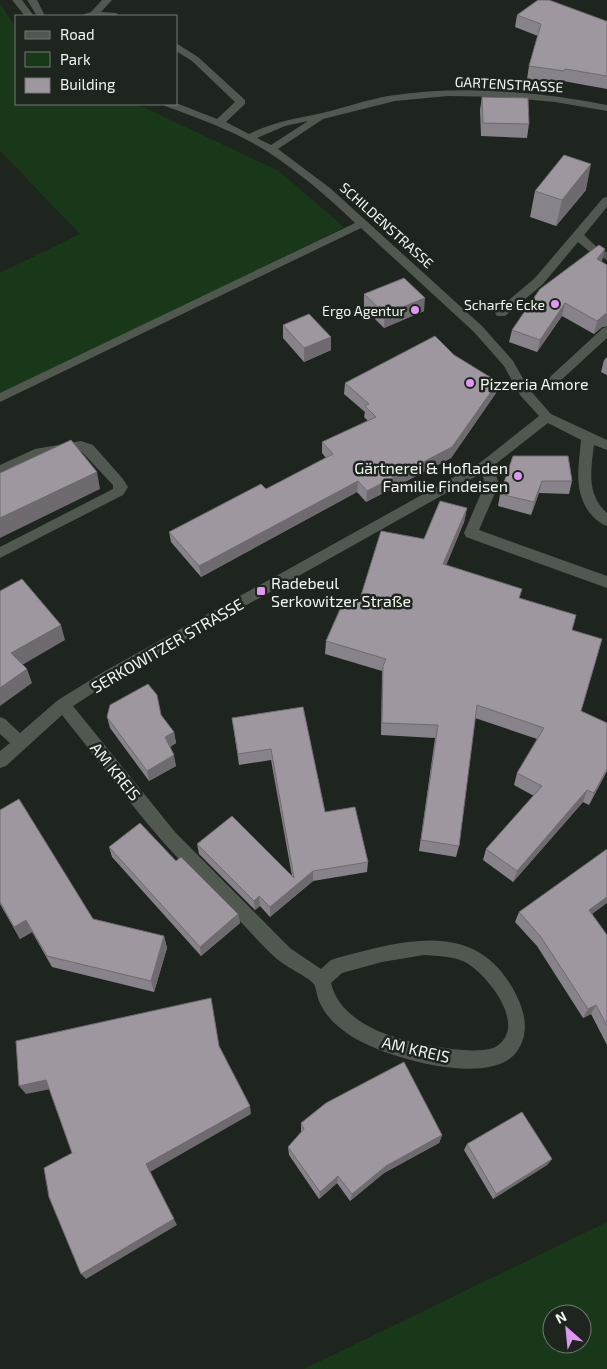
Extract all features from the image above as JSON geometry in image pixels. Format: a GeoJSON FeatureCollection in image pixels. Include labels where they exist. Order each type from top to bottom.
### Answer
{"type":"FeatureCollection","features":[{"type":"Feature","properties":{"kind":"street"},"geometry":{"type":"LineString","coordinates":[[17,0],[29,15]]}},
{"type":"Feature","properties":{"kind":"street"},"geometry":{"type":"LineString","coordinates":[[32,0],[40,15]]}},
{"type":"Feature","properties":{"kind":"street"},"geometry":{"type":"LineString","coordinates":[[94,14],[107,0]]}},
{"type":"Feature","properties":{"kind":"street"},"geometry":{"type":"LineString","coordinates":[[88,15],[105,15]]}},
{"type":"Feature","properties":{"kind":"street"},"geometry":{"type":"LineString","coordinates":[[178,47],[195,59],[241,102],[219,123]]}},
{"type":"Feature","properties":{"kind":"street","name":"GARTENSTRASSE"},"geometry":{"type":"LineString","coordinates":[[250,138],[265,130],[292,121],[396,98],[466,94],[519,96],[579,102],[607,108]]}},
{"type":"Feature","properties":{"kind":"street","name":"SCHILDENSTRASSE"},"geometry":{"type":"LineString","coordinates":[[172,105],[219,123],[271,149],[326,190],[478,329],[509,364],[524,392],[547,417]]}},
{"type":"Feature","properties":{"kind":"street","name":"GARTENSTRASSE"},"geometry":{"type":"LineString","coordinates":[[271,149],[310,125],[320,116]]}},
{"type":"Feature","properties":{"kind":"street"},"geometry":{"type":"LineString","coordinates":[[501,313],[539,281],[607,200]]}},
{"type":"Feature","properties":{"kind":"street"},"geometry":{"type":"LineString","coordinates":[[0,398],[363,223]]}},
{"type":"Feature","properties":{"kind":"street"},"geometry":{"type":"LineString","coordinates":[[578,236],[596,251],[607,256]]}},
{"type":"Feature","properties":{"kind":"street"},"geometry":{"type":"LineString","coordinates":[[555,379],[607,331]]}},
{"type":"Feature","properties":{"kind":"street"},"geometry":{"type":"LineString","coordinates":[[547,417],[588,438],[607,445]]}},
{"type":"Feature","properties":{"kind":"street","name":"SERKOWITZER STRASSE"},"geometry":{"type":"LineString","coordinates":[[0,761],[63,705],[110,675],[486,464],[547,417]]}},
{"type":"Feature","properties":{"kind":"street"},"geometry":{"type":"LineString","coordinates":[[588,438],[584,492],[594,511],[607,521]]}},
{"type":"Feature","properties":{"kind":"street"},"geometry":{"type":"LineString","coordinates":[[0,471],[34,454],[81,446],[88,448],[120,487],[118,492],[0,553]]}},
{"type":"Feature","properties":{"kind":"street"},"geometry":{"type":"LineString","coordinates":[[486,464],[492,484],[471,533],[607,582]]}},
{"type":"Feature","properties":{"kind":"street","name":"AM KREIS"},"geometry":{"type":"LineString","coordinates":[[63,705],[169,837],[284,954],[322,980],[326,998],[337,1014],[372,1038],[431,1055],[481,1060],[504,1053],[517,1036],[516,1015],[506,991],[484,965],[459,950],[424,947],[382,954],[337,966],[322,980]]}},
{"type":"Feature","properties":{"kind":"street"},"geometry":{"type":"LineString","coordinates":[[0,724],[20,743]]}},
{"type":"Feature","properties":{"kind":"green space"},"geometry":{"type":"Polygon","coordinates":[[[0,3],[15,26],[15,105],[139,105],[279,171],[344,227],[124,337],[0,393],[0,273],[80,234],[0,151],[0,3]]]}},
{"type":"Feature","properties":{"kind":"green space"},"geometry":{"type":"Polygon","coordinates":[[[607,1222],[607,1369],[304,1369],[607,1222]]]}},
{"type":"Feature","properties":{"kind":"building"},"geometry":{"type":"Polygon","coordinates":[[[538,0],[549,0],[607,21],[607,76],[565,69],[564,71],[529,66],[541,24],[517,15],[538,0]]]}},
{"type":"Feature","properties":{"kind":"building"},"geometry":{"type":"Polygon","coordinates":[[[482,97],[528,98],[529,124],[483,123],[482,97]]]}},
{"type":"Feature","properties":{"kind":"building"},"geometry":{"type":"Polygon","coordinates":[[[564,155],[591,164],[562,200],[535,191],[564,155]]]}},
{"type":"Feature","properties":{"kind":"building"},"geometry":{"type":"Polygon","coordinates":[[[599,245],[605,249],[597,259],[607,265],[607,314],[597,321],[565,303],[540,340],[512,330],[540,289],[599,245]]]}},
{"type":"Feature","properties":{"kind":"building"},"geometry":{"type":"Polygon","coordinates":[[[404,278],[425,298],[385,314],[364,294],[404,278]]]}},
{"type":"Feature","properties":{"kind":"building"},"geometry":{"type":"Polygon","coordinates":[[[309,314],[331,337],[304,348],[283,325],[309,314]]]}},
{"type":"Feature","properties":{"kind":"building"},"geometry":{"type":"Polygon","coordinates":[[[435,336],[454,355],[498,382],[452,447],[367,491],[358,481],[199,566],[169,532],[261,484],[266,489],[333,454],[322,442],[376,417],[365,406],[369,404],[345,383],[435,336]]]}},
{"type":"Feature","properties":{"kind":"building"},"geometry":{"type":"Polygon","coordinates":[[[71,440],[97,472],[0,518],[0,473],[71,440]]]}},
{"type":"Feature","properties":{"kind":"building"},"geometry":{"type":"Polygon","coordinates":[[[513,456],[568,456],[572,481],[542,481],[534,502],[500,494],[513,456]]]}},
{"type":"Feature","properties":{"kind":"building"},"geometry":{"type":"Polygon","coordinates":[[[440,501],[467,508],[443,564],[522,589],[519,598],[576,615],[572,630],[602,639],[581,711],[607,723],[607,769],[594,793],[587,790],[517,871],[486,849],[542,786],[517,773],[544,728],[477,705],[459,846],[421,840],[438,725],[382,723],[383,666],[386,659],[326,641],[345,598],[359,602],[381,531],[424,539],[440,501]]]}},
{"type":"Feature","properties":{"kind":"building"},"geometry":{"type":"Polygon","coordinates":[[[22,579],[61,625],[11,653],[27,669],[0,688],[0,591],[22,579]]]}},
{"type":"Feature","properties":{"kind":"building"},"geometry":{"type":"Polygon","coordinates":[[[148,684],[157,695],[161,715],[174,732],[165,737],[174,755],[147,771],[107,717],[110,705],[148,684]]]}},
{"type":"Feature","properties":{"kind":"building"},"geometry":{"type":"Polygon","coordinates":[[[303,707],[325,812],[355,807],[368,862],[313,871],[270,907],[259,896],[254,901],[197,844],[232,816],[294,878],[271,749],[238,754],[232,718],[303,707]]]}},
{"type":"Feature","properties":{"kind":"building"},"geometry":{"type":"Polygon","coordinates":[[[19,799],[93,919],[164,936],[151,981],[47,956],[26,920],[14,927],[0,902],[0,810],[19,799]]]}},
{"type":"Feature","properties":{"kind":"building"},"geometry":{"type":"Polygon","coordinates":[[[140,823],[176,861],[181,857],[238,914],[200,947],[109,847],[140,823]]]}},
{"type":"Feature","properties":{"kind":"building"},"geometry":{"type":"Polygon","coordinates":[[[607,849],[607,897],[589,910],[607,935],[607,1026],[596,1005],[588,1009],[541,937],[519,912],[607,849]]]}},
{"type":"Feature","properties":{"kind":"building"},"geometry":{"type":"Polygon","coordinates":[[[211,998],[219,1046],[250,1106],[146,1164],[174,1219],[81,1274],[49,1197],[44,1168],[72,1153],[46,1080],[19,1086],[16,1041],[211,998]]]}},
{"type":"Feature","properties":{"kind":"building"},"geometry":{"type":"Polygon","coordinates":[[[404,1062],[442,1135],[386,1166],[352,1194],[338,1176],[320,1192],[288,1147],[304,1129],[301,1123],[326,1103],[404,1062]]]}},
{"type":"Feature","properties":{"kind":"building"},"geometry":{"type":"Polygon","coordinates":[[[522,1112],[552,1159],[496,1194],[467,1144],[522,1112]]]}},
{"type":"Feature","properties":{"kind":"place","name":"Scharfe Ecke"},"geometry":{"type":"Point","coordinates":[555,304]}},
{"type":"Feature","properties":{"kind":"place","name":"Ergo Agentur"},"geometry":{"type":"Point","coordinates":[415,310]}},
{"type":"Feature","properties":{"kind":"place","name":"Pizzeria Amore"},"geometry":{"type":"Point","coordinates":[470,383]}},
{"type":"Feature","properties":{"kind":"place","name":"Gärtnerei & Hofladen Familie Findeisen"},"geometry":{"type":"Point","coordinates":[518,476]}},
{"type":"Feature","properties":{"kind":"place","name":"Radebeul Serkowitzer Straße"},"geometry":{"type":"Point","coordinates":[261,591]}}]}
